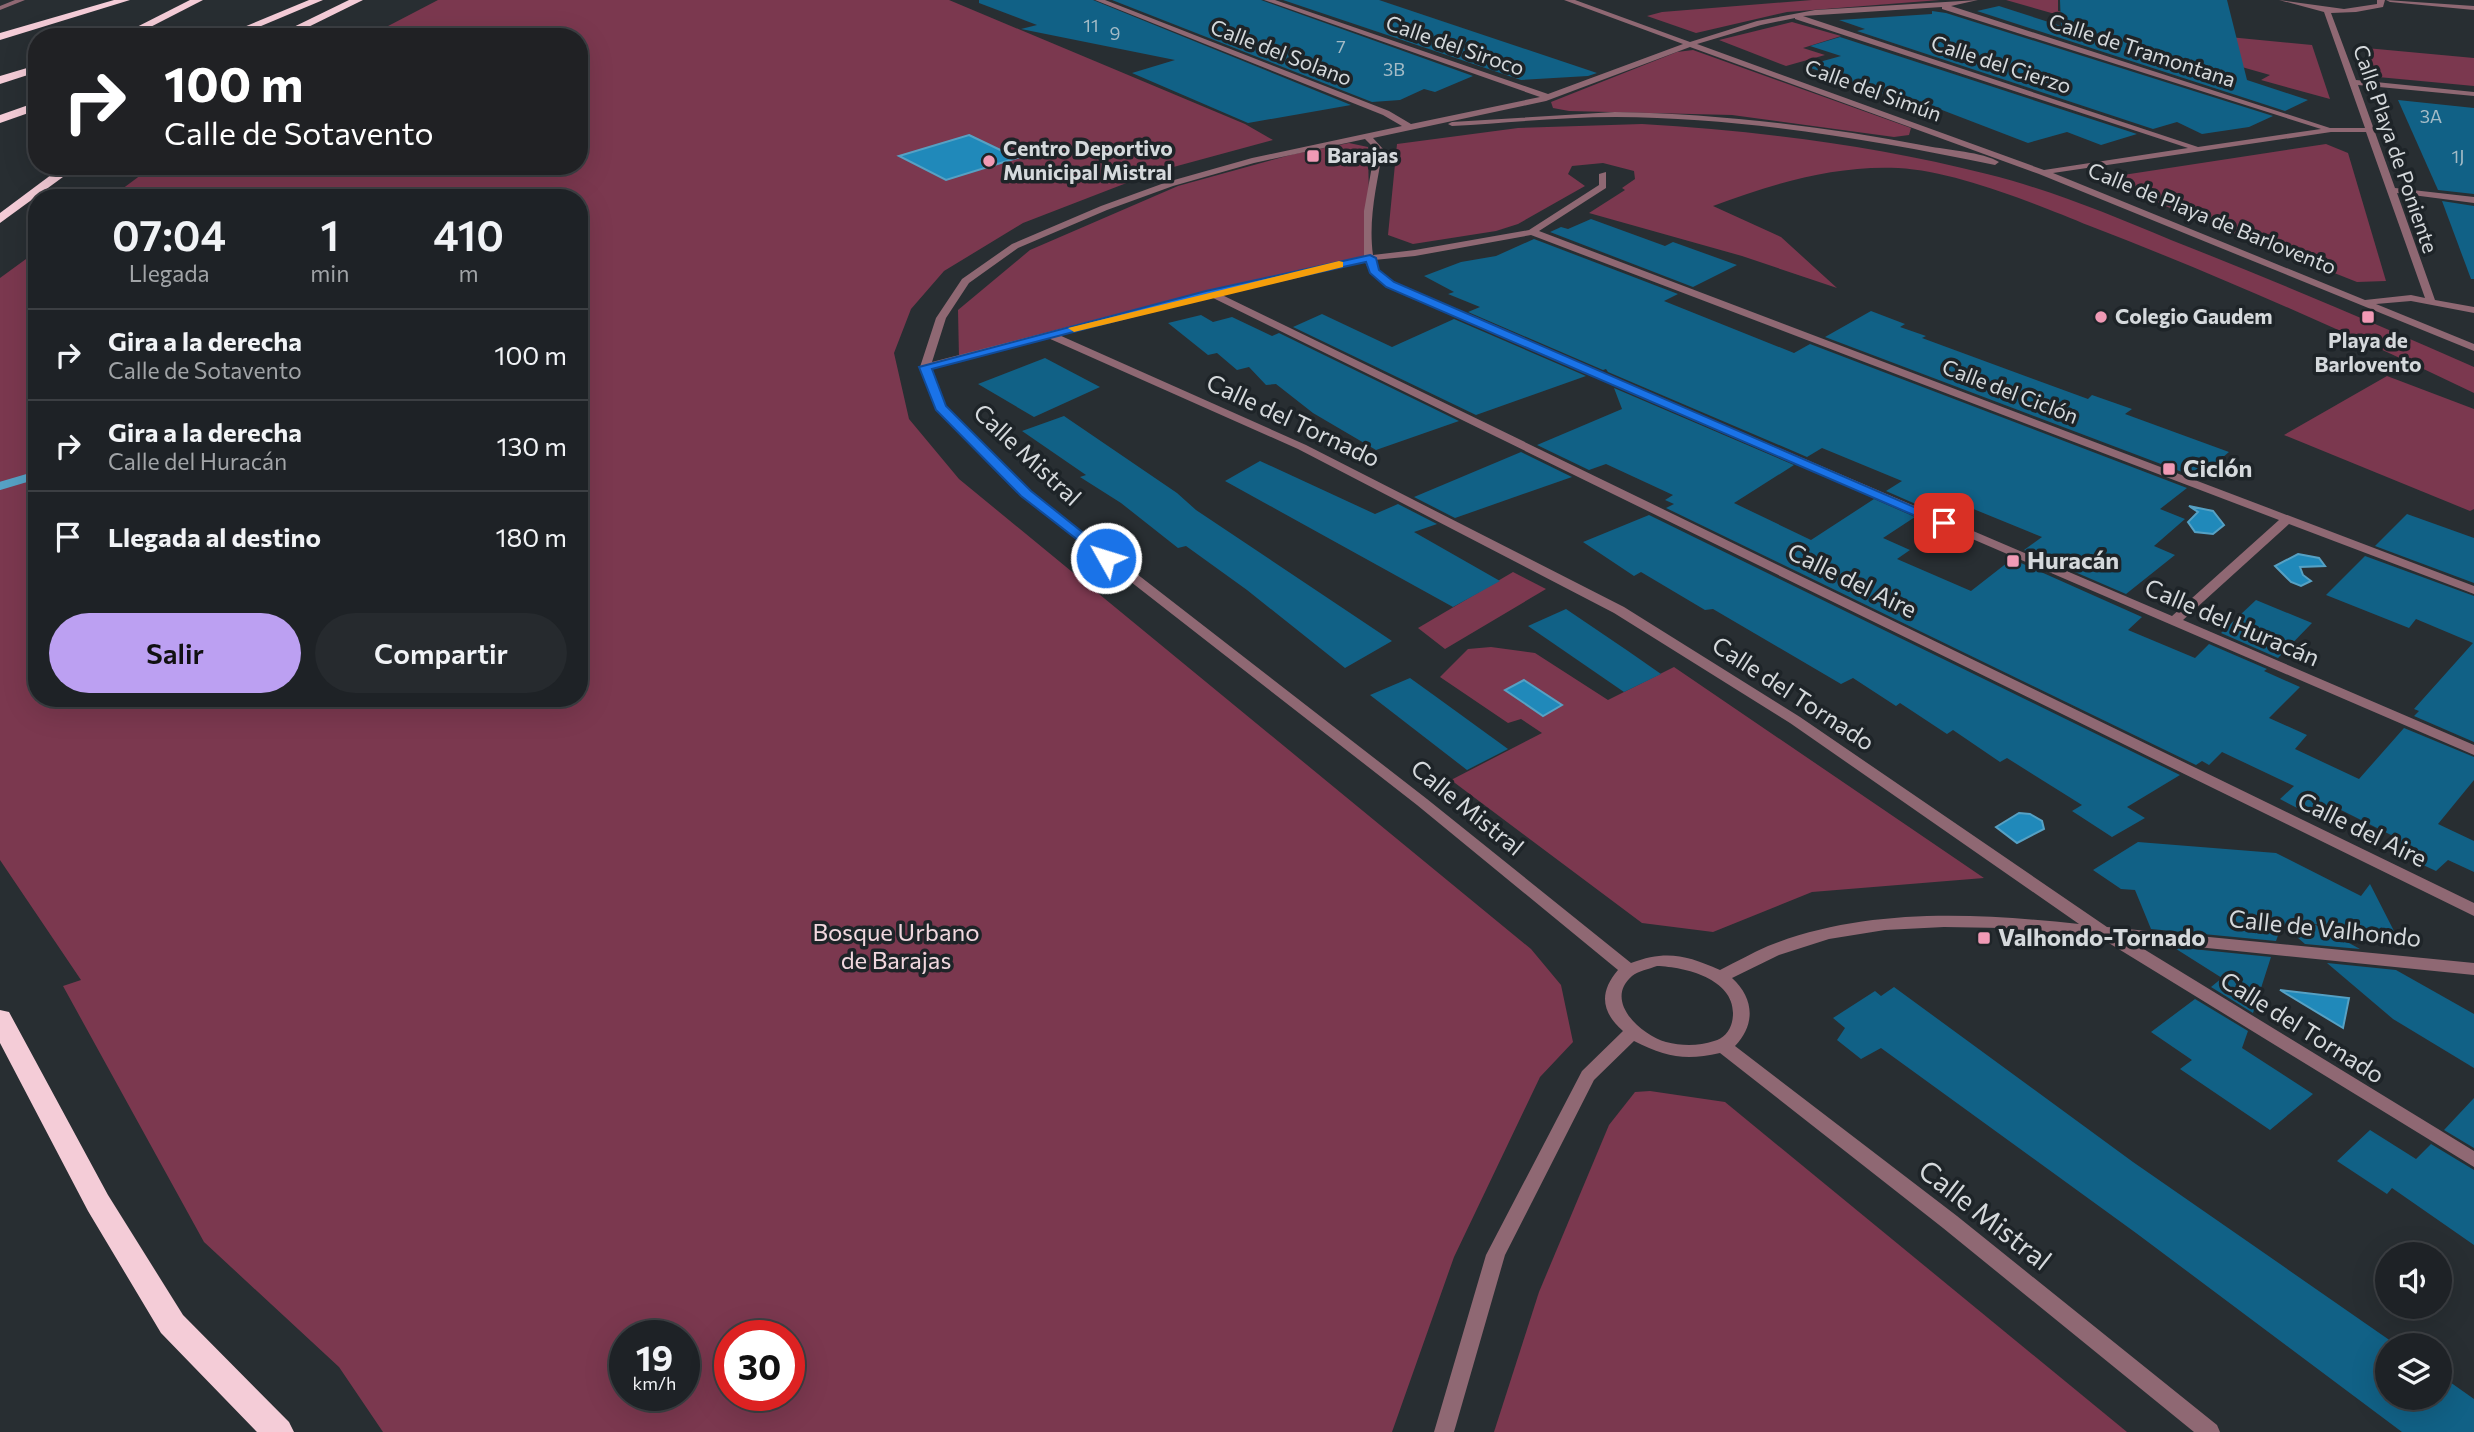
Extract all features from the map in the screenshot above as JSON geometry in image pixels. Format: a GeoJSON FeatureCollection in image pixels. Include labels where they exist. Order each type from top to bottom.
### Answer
{"type":"FeatureCollection","features":[{"type":"Feature","properties":{"kind":"highway"},"geometry":{"type":"LineString","coordinates":[[30,28],[125,0]]}},
{"type":"Feature","properties":{"kind":"highway"},"geometry":{"type":"LineString","coordinates":[[140,28],[198,0]]}},
{"type":"Feature","properties":{"kind":"highway"},"geometry":{"type":"LineString","coordinates":[[248,28],[318,0]]}},
{"type":"Feature","properties":{"kind":"highway"},"geometry":{"type":"LineString","coordinates":[[297,28],[358,0]]}},
{"type":"Feature","properties":{"kind":"highway"},"geometry":{"type":"LineString","coordinates":[[0,37],[28,29]]}},
{"type":"Feature","properties":{"kind":"highway"},"geometry":{"type":"LineString","coordinates":[[0,80],[28,71]]}},
{"type":"Feature","properties":{"kind":"highway"},"geometry":{"type":"LineString","coordinates":[[0,119],[28,109]]}},
{"type":"Feature","properties":{"kind":"highway"},"geometry":{"type":"LineString","coordinates":[[41,189],[61,175]]}},
{"type":"Feature","properties":{"kind":"highway"},"geometry":{"type":"LineString","coordinates":[[47,189],[62,175]]}},
{"type":"Feature","properties":{"kind":"highway"},"geometry":{"type":"LineString","coordinates":[[0,219],[28,199]]}},
{"type":"Feature","properties":{"kind":"highway"},"geometry":{"type":"LineString","coordinates":[[0,231],[28,206]]}},
{"type":"Feature","properties":{"kind":"highway"},"geometry":{"type":"LineString","coordinates":[[0,1019],[98,1203],[172,1324],[278,1432]]}},
{"type":"Feature","properties":{"kind":"street"},"geometry":{"type":"LineString","coordinates":[[0,8],[21,0]]}},
{"type":"Feature","properties":{"kind":"street","name":"Calle del Solano"},"geometry":{"type":"LineString","coordinates":[[1099,0],[1387,113],[1409,127]]}},
{"type":"Feature","properties":{"kind":"street","name":"Calle del Siroco"},"geometry":{"type":"LineString","coordinates":[[1269,0],[1550,97]]}},
{"type":"Feature","properties":{"kind":"street","name":"Calle del Simún"},"geometry":{"type":"LineString","coordinates":[[1568,0],[2042,172]]}},
{"type":"Feature","properties":{"kind":"street"},"geometry":{"type":"LineString","coordinates":[[1461,124],[1550,97],[1690,44],[1794,15],[1942,6],[1974,0]]}},
{"type":"Feature","properties":{"kind":"street"},"geometry":{"type":"LineString","coordinates":[[2283,0],[2327,9],[2369,9],[2380,5],[2381,0]]}},
{"type":"Feature","properties":{"kind":"street"},"geometry":{"type":"LineString","coordinates":[[2390,0],[2474,8]]}},
{"type":"Feature","properties":{"kind":"street","name":"Calle de Tramontana"},"geometry":{"type":"LineString","coordinates":[[1942,6],[2331,130]]}},
{"type":"Feature","properties":{"kind":"street","name":"Calle Playa de Poniente"},"geometry":{"type":"LineString","coordinates":[[2327,9],[2430,299]]}},
{"type":"Feature","properties":{"kind":"street","name":"Calle del Cierzo"},"geometry":{"type":"LineString","coordinates":[[1794,15],[2198,149]]}},
{"type":"Feature","properties":{"kind":"street"},"geometry":{"type":"LineString","coordinates":[[2353,82],[2474,94]]}},
{"type":"Feature","properties":{"kind":"street"},"geometry":{"type":"LineString","coordinates":[[1550,97],[1539,104],[1550,111]]}},
{"type":"Feature","properties":{"kind":"street"},"geometry":{"type":"LineString","coordinates":[[925,367],[941,318],[965,281],[1015,246],[1170,184],[1300,149],[1550,97]]}},
{"type":"Feature","properties":{"kind":"street"},"geometry":{"type":"LineString","coordinates":[[1469,113],[1550,111],[1576,115]]}},
{"type":"Feature","properties":{"kind":"street"},"geometry":{"type":"LineString","coordinates":[[1409,127],[1576,115],[1712,118],[1798,126],[1918,146],[2042,172],[2331,130],[2371,130]]}},
{"type":"Feature","properties":{"kind":"street"},"geometry":{"type":"LineString","coordinates":[[1367,136],[1379,149],[1368,236],[1370,258]]}},
{"type":"Feature","properties":{"kind":"street","name":"Calle de Playa de Barlovento"},"geometry":{"type":"LineString","coordinates":[[2042,172],[2368,302],[2474,348]]}},
{"type":"Feature","properties":{"kind":"street"},"geometry":{"type":"LineString","coordinates":[[925,367],[1210,293],[1370,258],[1415,253],[1532,232],[1603,186],[1603,174]]}},
{"type":"Feature","properties":{"kind":"street"},"geometry":{"type":"LineString","coordinates":[[2392,190],[2474,200]]}},
{"type":"Feature","properties":{"kind":"street","name":"Calle del Ciclón"},"geometry":{"type":"LineString","coordinates":[[1532,232],[2474,590]]}},
{"type":"Feature","properties":{"kind":"street","name":"Calle del Huracán"},"geometry":{"type":"LineString","coordinates":[[1370,258],[1373,271],[1390,285],[2474,750]]}},
{"type":"Feature","properties":{"kind":"street","name":"Calle del Aire"},"geometry":{"type":"LineString","coordinates":[[1210,293],[2474,910]]}},
{"type":"Feature","properties":{"kind":"street","name":"Calle de Playa de Barlovento"},"geometry":{"type":"LineString","coordinates":[[2368,302],[2395,298],[2430,299],[2474,310]]}},
{"type":"Feature","properties":{"kind":"street","name":"Calle del Tornado"},"geometry":{"type":"LineString","coordinates":[[1049,335],[1302,447],[1619,610],[1795,720],[2103,932],[2474,1160]]}},
{"type":"Feature","properties":{"kind":"street","name":"Calle Mistral"},"geometry":{"type":"LineString","coordinates":[[925,367],[940,407],[1026,494],[1422,802],[1628,969]]}},
{"type":"Feature","properties":{"kind":"street"},"geometry":{"type":"LineString","coordinates":[[2174,621],[2287,519]]}},
{"type":"Feature","properties":{"kind":"street","name":"Calle de Valhondo"},"geometry":{"type":"LineString","coordinates":[[1721,977],[1746,961],[1794,943],[1857,928],[1977,920],[2474,969]]}},
{"type":"Feature","properties":{"kind":"street"},"geometry":{"type":"LineString","coordinates":[[1673,960],[1690,962],[1721,977],[1741,1006],[1741,1021],[1735,1035],[1722,1045],[1700,1052],[1674,1052],[1649,1044],[1632,1033],[1619,1019],[1612,997],[1620,977],[1628,969],[1641,963],[1673,960]]}},
{"type":"Feature","properties":{"kind":"street"},"geometry":{"type":"LineString","coordinates":[[1444,1432],[1496,1255],[1588,1076],[1632,1033]]}},
{"type":"Feature","properties":{"kind":"street","name":"Calle Mistral"},"geometry":{"type":"LineString","coordinates":[[1722,1045],[1950,1222],[2210,1432]]}},
{"type":"Feature","properties":{"kind":"green space","name":"Bosque Urbano de Barajas"},"geometry":{"type":"Polygon","coordinates":[[[438,0],[949,0],[1245,124],[1273,140],[1155,172],[1023,223],[944,271],[911,309],[894,353],[909,419],[959,479],[1531,949],[1561,985],[1573,1042],[1540,1077],[1454,1257],[1392,1432],[383,1432],[339,1367],[204,1242],[63,986],[81,980],[0,860],[0,278],[28,258],[28,707],[588,707],[588,189],[122,189],[141,175],[588,175],[588,28],[384,28],[438,0]]]}},
{"type":"Feature","properties":{"kind":"green space"},"geometry":{"type":"Polygon","coordinates":[[[1812,0],[1940,0],[1787,12],[1696,33],[1647,16],[1662,12],[1812,0]]]}},
{"type":"Feature","properties":{"kind":"green space"},"geometry":{"type":"Polygon","coordinates":[[[2006,0],[2058,0],[2058,11],[2106,25],[2312,45],[2330,99],[2261,80],[2270,75],[2006,0]]]}},
{"type":"Feature","properties":{"kind":"green space"},"geometry":{"type":"Polygon","coordinates":[[[1792,22],[1841,36],[1803,48],[1825,55],[1786,66],[1719,40],[1792,22]]]}},
{"type":"Feature","properties":{"kind":"green space"},"geometry":{"type":"Polygon","coordinates":[[[2366,48],[2474,58],[2474,86],[2378,77],[2366,48]]]}},
{"type":"Feature","properties":{"kind":"green space"},"geometry":{"type":"Polygon","coordinates":[[[1693,50],[1911,128],[1909,135],[1894,137],[1732,115],[1569,111],[1553,108],[1551,102],[1677,52],[1693,50]]]}},
{"type":"Feature","properties":{"kind":"green space"},"geometry":{"type":"Polygon","coordinates":[[[1642,124],[1773,135],[1859,147],[1987,174],[2058,195],[2361,318],[2474,367],[2474,393],[2284,306],[2139,245],[1996,190],[1921,170],[1874,168],[1827,173],[1758,190],[1713,206],[1781,237],[1837,288],[1742,256],[1589,213],[1625,190],[1622,188],[1635,179],[1634,171],[1603,163],[1572,166],[1568,174],[1585,186],[1518,224],[1496,231],[1413,244],[1388,235],[1397,144],[1518,128],[1642,124]]]}},
{"type":"Feature","properties":{"kind":"green space"},"geometry":{"type":"Polygon","coordinates":[[[1349,143],[1368,147],[1370,258],[959,358],[958,310],[1030,250],[1178,186],[1294,154],[1349,143]]]}},
{"type":"Feature","properties":{"kind":"green space"},"geometry":{"type":"Polygon","coordinates":[[[2326,144],[2348,153],[2386,281],[2357,282],[2097,179],[2326,144]]]}},
{"type":"Feature","properties":{"kind":"green space"},"geometry":{"type":"Polygon","coordinates":[[[2387,376],[2474,409],[2474,509],[2470,511],[2284,435],[2387,376]]]}},
{"type":"Feature","properties":{"kind":"green space"},"geometry":{"type":"Polygon","coordinates":[[[1513,572],[1546,589],[1445,649],[1418,628],[1513,572]]]}},
{"type":"Feature","properties":{"kind":"green space"},"geometry":{"type":"Polygon","coordinates":[[[1491,647],[1535,653],[1608,700],[1674,667],[1984,878],[1812,892],[1713,932],[1642,923],[1451,780],[1542,733],[1521,719],[1508,723],[1440,677],[1468,649],[1491,647]]]}},
{"type":"Feature","properties":{"kind":"green space"},"geometry":{"type":"Polygon","coordinates":[[[1650,1091],[1725,1102],[2127,1432],[1494,1432],[1539,1292],[1609,1125],[1635,1092],[1650,1091]]]}},
{"type":"Feature","properties":{"kind":"water"},"geometry":{"type":"Polygon","coordinates":[[[969,135],[1017,158],[946,180],[899,156],[969,135]]]}},
{"type":"Feature","properties":{"kind":"water"},"geometry":{"type":"Polygon","coordinates":[[[2189,506],[2213,511],[2224,525],[2213,534],[2195,532],[2188,522],[2198,512],[2189,506]]]}},
{"type":"Feature","properties":{"kind":"water"},"geometry":{"type":"Polygon","coordinates":[[[2298,554],[2319,558],[2325,566],[2300,567],[2303,575],[2311,581],[2301,586],[2291,582],[2275,566],[2298,554]]]}},
{"type":"Feature","properties":{"kind":"water"},"geometry":{"type":"Polygon","coordinates":[[[1524,680],[1562,705],[1543,716],[1505,690],[1524,680]]]}},
{"type":"Feature","properties":{"kind":"water"},"geometry":{"type":"Polygon","coordinates":[[[2019,813],[2030,814],[2042,821],[2044,829],[2017,843],[1996,827],[2019,813]]]}},
{"type":"Feature","properties":{"kind":"water"},"geometry":{"type":"Polygon","coordinates":[[[2280,990],[2349,998],[2343,1028],[2280,990]]]}},
{"type":"Feature","properties":{"kind":"building"},"geometry":{"type":"Polygon","coordinates":[[[979,0],[1093,0],[1351,105],[1248,123],[1132,73],[1175,60],[1021,29],[1037,25],[979,3],[979,0]]]}},
{"type":"Feature","properties":{"kind":"building"},"geometry":{"type":"Polygon","coordinates":[[[1112,0],[1261,0],[1473,76],[1435,92],[1424,89],[1400,100],[1372,102],[1112,0]]]}},
{"type":"Feature","properties":{"kind":"building"},"geometry":{"type":"Polygon","coordinates":[[[1283,0],[1379,0],[1597,73],[1588,76],[1521,80],[1283,0]]]}},
{"type":"Feature","properties":{"kind":"building"},"geometry":{"type":"Polygon","coordinates":[[[2060,0],[2227,0],[2247,80],[2308,100],[2285,111],[1977,11],[1999,6],[2061,26],[2060,0]]]}},
{"type":"Feature","properties":{"kind":"building"},"geometry":{"type":"Polygon","coordinates":[[[1932,11],[1946,13],[2273,116],[2249,127],[2202,134],[2177,122],[2153,129],[1857,31],[1865,29],[1839,20],[1932,14],[1932,11]]]}},
{"type":"Feature","properties":{"kind":"building"},"geometry":{"type":"Polygon","coordinates":[[[1840,37],[2137,134],[2101,145],[2067,132],[2028,143],[1942,110],[1935,112],[1805,66],[1841,56],[1810,46],[1840,37]]]}},
{"type":"Feature","properties":{"kind":"building"},"geometry":{"type":"Polygon","coordinates":[[[2398,100],[2474,108],[2474,194],[2438,190],[2398,100]]]}},
{"type":"Feature","properties":{"kind":"building"},"geometry":{"type":"Polygon","coordinates":[[[2442,201],[2474,206],[2474,279],[2471,279],[2442,201]]]}},
{"type":"Feature","properties":{"kind":"building"},"geometry":{"type":"Polygon","coordinates":[[[1591,219],[1665,246],[1673,242],[1737,265],[1693,287],[1550,232],[1561,227],[1568,229],[1591,219]]]}},
{"type":"Feature","properties":{"kind":"building"},"geometry":{"type":"Polygon","coordinates":[[[1534,239],[1678,294],[1664,301],[1794,353],[1810,344],[2187,488],[2160,509],[2185,519],[2154,546],[2175,555],[2126,594],[2024,550],[2042,537],[1944,497],[1927,509],[1886,491],[1902,481],[1822,448],[1807,457],[1603,370],[1468,312],[1480,307],[1448,294],[1454,292],[1424,276],[1461,262],[1496,256],[1534,239]]]}},
{"type":"Feature","properties":{"kind":"building"},"geometry":{"type":"Polygon","coordinates":[[[1871,311],[1905,324],[1900,327],[1926,336],[1922,338],[2088,399],[2092,395],[2132,409],[2125,414],[2229,452],[2198,478],[1825,337],[1871,311]]]}},
{"type":"Feature","properties":{"kind":"building"},"geometry":{"type":"Polygon","coordinates":[[[1322,314],[1392,347],[1454,319],[1586,376],[1476,415],[1293,327],[1322,314]]]}},
{"type":"Feature","properties":{"kind":"building"},"geometry":{"type":"Polygon","coordinates":[[[1201,315],[1213,322],[1232,317],[1272,336],[1279,333],[1459,421],[1376,450],[1313,413],[1276,384],[1266,385],[1249,367],[1237,370],[1217,353],[1208,355],[1168,323],[1201,315]]]}},
{"type":"Feature","properties":{"kind":"building"},"geometry":{"type":"Polygon","coordinates":[[[1045,358],[1100,387],[1034,417],[978,384],[1045,358]]]}},
{"type":"Feature","properties":{"kind":"building"},"geometry":{"type":"Polygon","coordinates":[[[1614,388],[1794,465],[1734,503],[1811,540],[1874,499],[1915,517],[1883,538],[1910,550],[1897,559],[1971,591],[2012,559],[2142,617],[2128,630],[2195,658],[2209,644],[2267,669],[2264,671],[2300,687],[2269,718],[2307,735],[2295,749],[2359,779],[2404,728],[2474,757],[2474,780],[2438,824],[2474,841],[2474,872],[2448,860],[2436,871],[2393,851],[2401,840],[2333,806],[2330,808],[2340,827],[2299,809],[2280,799],[2294,786],[2222,752],[2209,765],[2202,761],[2196,765],[1666,508],[1674,504],[1665,500],[1673,495],[1606,464],[1589,470],[1537,445],[1622,409],[1614,388]]]}},
{"type":"Feature","properties":{"kind":"building"},"geometry":{"type":"Polygon","coordinates":[[[1064,416],[1177,493],[1196,510],[1392,641],[1345,668],[1247,590],[1186,546],[1178,548],[1121,503],[1080,477],[1086,475],[1022,431],[1064,416]]]}},
{"type":"Feature","properties":{"kind":"building"},"geometry":{"type":"Polygon","coordinates":[[[1521,452],[1572,477],[1455,518],[1414,497],[1521,452]]]}},
{"type":"Feature","properties":{"kind":"building"},"geometry":{"type":"Polygon","coordinates":[[[1260,461],[1375,514],[1398,504],[1437,524],[1414,532],[1500,581],[1453,607],[1225,481],[1260,461]]]}},
{"type":"Feature","properties":{"kind":"building"},"geometry":{"type":"Polygon","coordinates":[[[2407,514],[2474,538],[2474,583],[2375,546],[2407,514]]]}},
{"type":"Feature","properties":{"kind":"building"},"geometry":{"type":"Polygon","coordinates":[[[1649,515],[2180,775],[2127,807],[2145,818],[2112,837],[2072,811],[2082,805],[2007,758],[2000,762],[1953,730],[1947,734],[1900,703],[1896,706],[1853,678],[1841,684],[1713,609],[1705,610],[1641,572],[1634,576],[1583,542],[1649,515]]]}},
{"type":"Feature","properties":{"kind":"building"},"geometry":{"type":"Polygon","coordinates":[[[2365,556],[2474,596],[2474,742],[2414,716],[2419,711],[2414,709],[2473,643],[2416,619],[2409,628],[2326,595],[2365,556]]]}},
{"type":"Feature","properties":{"kind":"building"},"geometry":{"type":"Polygon","coordinates":[[[2256,600],[2312,623],[2278,658],[2221,633],[2256,600]]]}},
{"type":"Feature","properties":{"kind":"building"},"geometry":{"type":"Polygon","coordinates":[[[1566,609],[1661,674],[1624,692],[1528,626],[1566,609]]]}},
{"type":"Feature","properties":{"kind":"building"},"geometry":{"type":"Polygon","coordinates":[[[1410,678],[1508,749],[1467,770],[1370,695],[1410,678]]]}},
{"type":"Feature","properties":{"kind":"building"},"geometry":{"type":"Polygon","coordinates":[[[2138,842],[2276,853],[2361,896],[2370,884],[2394,931],[2314,924],[2360,949],[2305,944],[2282,924],[2276,941],[2151,929],[2135,890],[2121,889],[2093,870],[2138,842]]]}},
{"type":"Feature","properties":{"kind":"building"},"geometry":{"type":"Polygon","coordinates":[[[2173,947],[2271,957],[2253,1013],[2211,987],[2222,978],[2173,947]]]}},
{"type":"Feature","properties":{"kind":"building"},"geometry":{"type":"Polygon","coordinates":[[[2327,963],[2396,970],[2474,1014],[2474,1068],[2393,1019],[2327,963]]]}},
{"type":"Feature","properties":{"kind":"building"},"geometry":{"type":"Polygon","coordinates":[[[1894,987],[2133,1162],[2379,1333],[2375,1333],[2375,1410],[2452,1410],[2452,1383],[2474,1399],[2474,1432],[2402,1432],[2136,1233],[1881,1048],[1861,1059],[1837,1040],[1845,1028],[1833,1018],[1875,991],[1881,996],[1894,987]]]}},
{"type":"Feature","properties":{"kind":"building"},"geometry":{"type":"Polygon","coordinates":[[[2195,999],[2248,1031],[2242,1048],[2313,1094],[2270,1130],[2180,1069],[2192,1060],[2151,1032],[2195,999]]]}},
{"type":"Feature","properties":{"kind":"building"},"geometry":{"type":"Polygon","coordinates":[[[2474,1098],[2474,1148],[2444,1130],[2474,1098]]]}},
{"type":"Feature","properties":{"kind":"building"},"geometry":{"type":"Polygon","coordinates":[[[2370,1130],[2416,1159],[2431,1144],[2474,1170],[2474,1245],[2392,1188],[2387,1194],[2337,1161],[2370,1130]]]}},
{"type":"Feature","properties":{"kind":"waterway"},"geometry":{"type":"LineString","coordinates":[[0,486],[28,478]]}},
{"type":"Feature","properties":{"kind":"slow traffic"},"geometry":{"type":"LineString","coordinates":[[1074,328],[1210,293],[1339,265]]}},
{"type":"Feature","properties":{"kind":"place","name":"Barajas"},"geometry":{"type":"Point","coordinates":[1313,156]}},
{"type":"Feature","properties":{"kind":"place","name":"Centro Deportivo Municipal Mistral"},"geometry":{"type":"Point","coordinates":[989,161]}},
{"type":"Feature","properties":{"kind":"place","name":"Colegio Gaudem"},"geometry":{"type":"Point","coordinates":[2101,317]}},
{"type":"Feature","properties":{"kind":"place","name":"Playa de Barlovento"},"geometry":{"type":"Point","coordinates":[2368,317]}},
{"type":"Feature","properties":{"kind":"place","name":"Ciclón"},"geometry":{"type":"Point","coordinates":[2169,469]}},
{"type":"Feature","properties":{"kind":"place","name":"Huracán"},"geometry":{"type":"Point","coordinates":[2013,561]}},
{"type":"Feature","properties":{"kind":"place","name":"Valhondo-Tornado"},"geometry":{"type":"Point","coordinates":[1984,938]}},
{"type":"Feature","properties":{"kind":"route"},"geometry":{"type":"LineString","coordinates":[[1106,558],[1026,494],[940,407],[925,367],[1210,293],[1370,258],[1373,271],[1390,285],[1944,523]]}}]}
